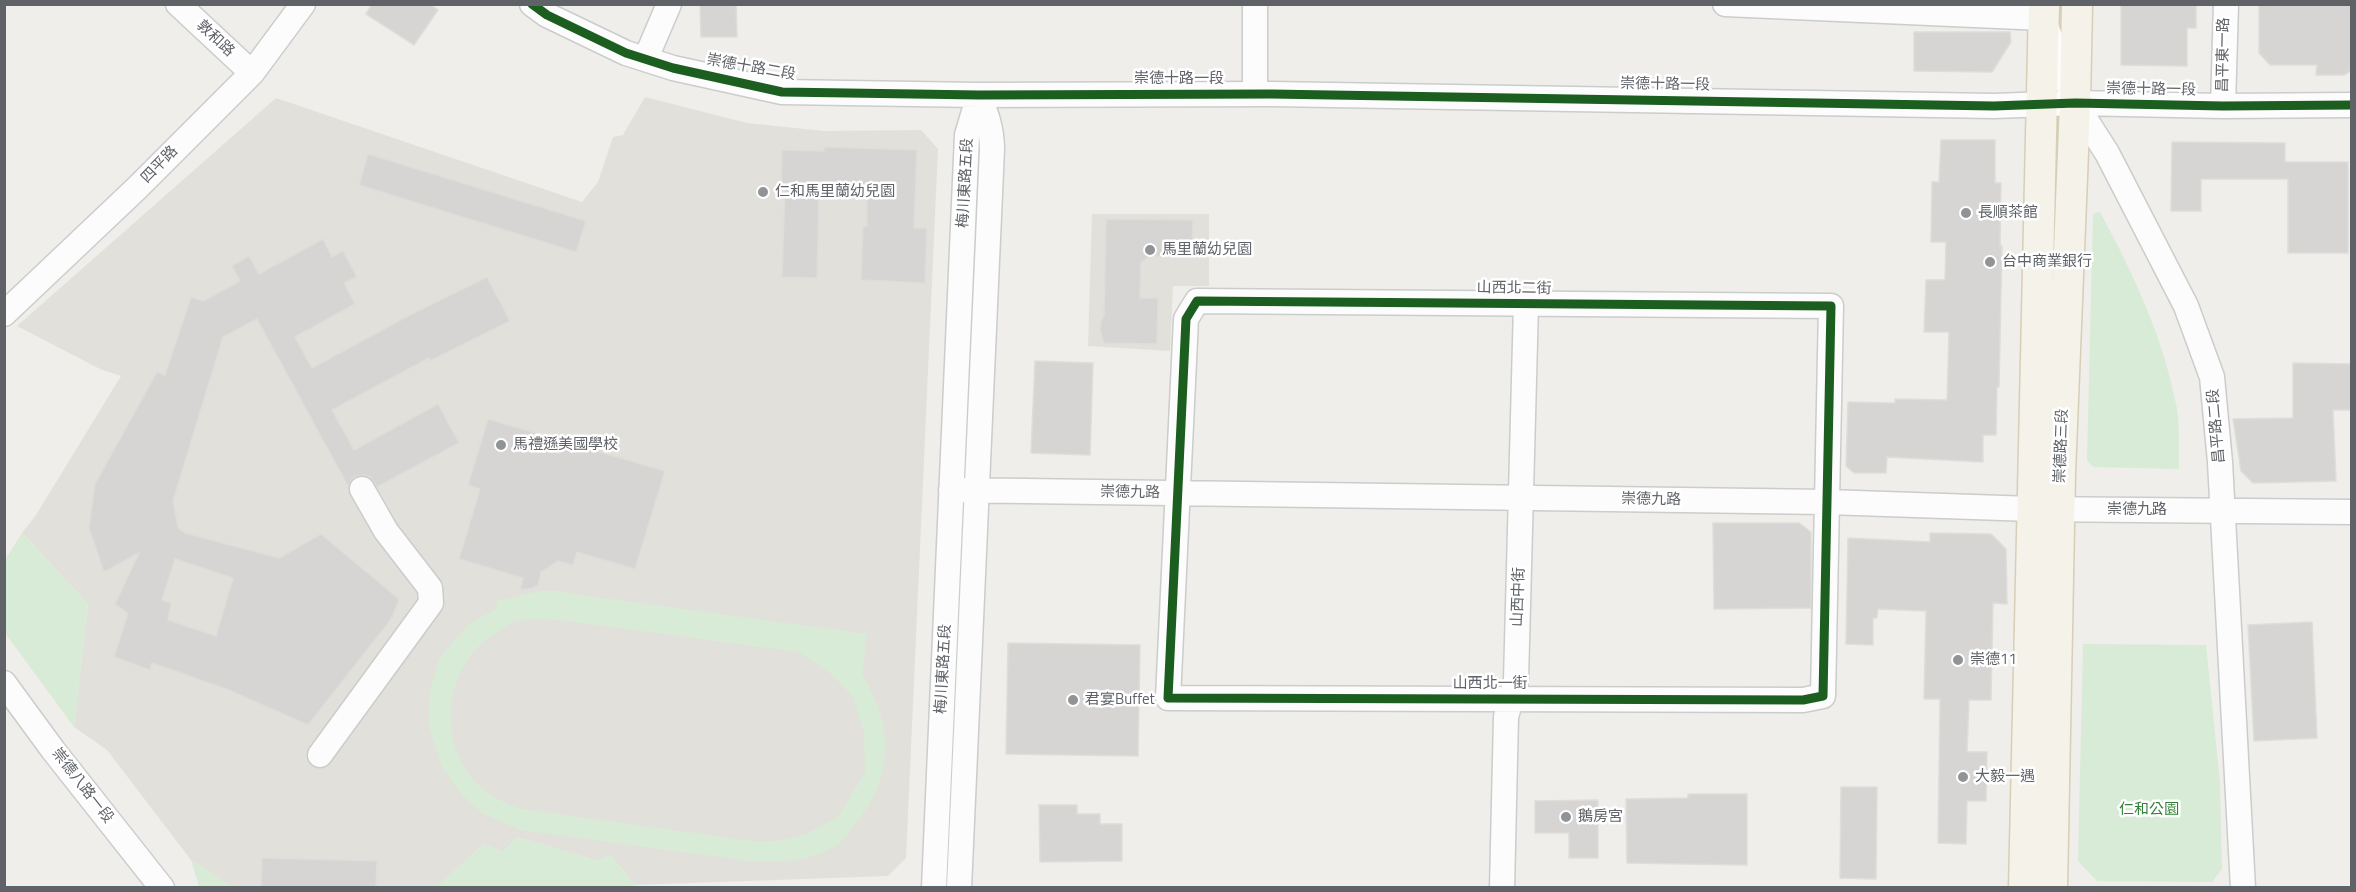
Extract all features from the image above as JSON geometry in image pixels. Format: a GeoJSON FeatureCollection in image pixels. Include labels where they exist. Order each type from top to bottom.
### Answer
{"type":"FeatureCollection","features":[{"type":"Feature","properties":{"kind":"main road","name":"崇德路三段"},"geometry":{"type":"LineString","coordinates":[[2024,888],[2046,509],[2075,103],[2077,4]]}},
{"type":"Feature","properties":{"kind":"main road","name":"崇德路三段"},"geometry":{"type":"LineString","coordinates":[[2042,9],[2052,888]]}},
{"type":"Feature","properties":{"kind":"street","name":"敦和路"},"geometry":{"type":"LineString","coordinates":[[178,4],[252,73]]}},
{"type":"Feature","properties":{"kind":"street","name":"四平路"},"geometry":{"type":"LineString","coordinates":[[4,314],[137,188],[252,73],[303,4]]}},
{"type":"Feature","properties":{"kind":"street","name":"崇德十路二段"},"geometry":{"type":"LineString","coordinates":[[532,4],[547,15],[609,45],[673,68],[782,92],[979,95]]}},
{"type":"Feature","properties":{"kind":"street"},"geometry":{"type":"LineString","coordinates":[[646,58],[669,4]]}},
{"type":"Feature","properties":{"kind":"street"},"geometry":{"type":"LineString","coordinates":[[1256,4],[1256,94]]}},
{"type":"Feature","properties":{"kind":"street"},"geometry":{"type":"LineString","coordinates":[[1725,4],[2042,9]]}},
{"type":"Feature","properties":{"kind":"street","name":"昌平東一路"},"geometry":{"type":"LineString","coordinates":[[2223,106],[2226,4]]}},
{"type":"Feature","properties":{"kind":"street","name":"昌平路二段"},"geometry":{"type":"LineString","coordinates":[[2042,9],[2075,103],[2107,153],[2186,306],[2212,377],[2220,462],[2243,888]]}},
{"type":"Feature","properties":{"kind":"street","name":"崇德十路一段"},"geometry":{"type":"LineString","coordinates":[[979,95],[1256,94],[1994,106],[2075,103],[2223,106],[2352,105]]}},
{"type":"Feature","properties":{"kind":"street","name":"梅川東路五段"},"geometry":{"type":"LineString","coordinates":[[934,888],[967,135],[979,95]]}},
{"type":"Feature","properties":{"kind":"street","name":"梅川東路五段"},"geometry":{"type":"LineString","coordinates":[[959,888],[992,136],[979,95]]}},
{"type":"Feature","properties":{"kind":"street","name":"山西北二街"},"geometry":{"type":"LineString","coordinates":[[1178,494],[1186,319],[1197,301],[1831,306],[1827,502]]}},
{"type":"Feature","properties":{"kind":"street","name":"山西中街"},"geometry":{"type":"LineString","coordinates":[[1502,888],[1506,717],[1516,680],[1526,304]]}},
{"type":"Feature","properties":{"kind":"street"},"geometry":{"type":"LineString","coordinates":[[320,755],[431,603],[430,588],[386,531],[362,489]]}},
{"type":"Feature","properties":{"kind":"street","name":"崇德九路"},"geometry":{"type":"LineString","coordinates":[[951,490],[1827,502],[2046,509],[2352,512]]}},
{"type":"Feature","properties":{"kind":"street","name":"山西北一街"},"geometry":{"type":"LineString","coordinates":[[1178,494],[1168,698],[1803,700],[1823,696],[1827,502]]}},
{"type":"Feature","properties":{"kind":"street","name":"崇德八路一段"},"geometry":{"type":"LineString","coordinates":[[4,682],[53,750],[162,888]]}},
{"type":"Feature","properties":{"kind":"shaded area","name":"馬禮遜美國學校"},"geometry":{"type":"Polygon","coordinates":[[[645,97],[747,123],[824,131],[921,130],[938,149],[906,858],[888,876],[635,885],[610,855],[598,861],[517,837],[503,852],[484,844],[437,887],[233,887],[191,860],[107,750],[74,727],[88,604],[22,533],[36,515],[121,376],[100,369],[17,326],[276,98],[582,202],[598,182],[613,137],[623,135],[645,97]]]}},
{"type":"Feature","properties":{"kind":"shaded area","name":"馬里蘭幼兒園"},"geometry":{"type":"Polygon","coordinates":[[[1092,214],[1209,214],[1209,286],[1173,286],[1170,351],[1088,346],[1092,214]]]}},
{"type":"Feature","properties":{"kind":"green space"},"geometry":{"type":"Polygon","coordinates":[[[2100,212],[2136,284],[2164,358],[2177,409],[2179,469],[2093,467],[2087,460],[2093,214],[2100,212]]]}},
{"type":"Feature","properties":{"kind":"green space"},"geometry":{"type":"Polygon","coordinates":[[[22,533],[88,604],[74,727],[5,633],[5,560],[22,533]]]}},
{"type":"Feature","properties":{"kind":"green space"},"geometry":{"type":"Polygon","coordinates":[[[541,591],[560,591],[867,634],[862,675],[880,713],[885,751],[883,770],[868,807],[844,838],[828,850],[798,860],[767,862],[520,830],[482,813],[462,795],[441,766],[430,729],[430,690],[439,658],[470,623],[498,608],[496,601],[541,591]],[[523,619],[509,624],[482,643],[469,658],[459,675],[453,693],[452,732],[457,752],[466,770],[477,784],[506,803],[521,809],[759,842],[783,840],[804,835],[837,818],[865,773],[864,731],[853,697],[828,671],[798,652],[560,620],[523,619]]]}},
{"type":"Feature","properties":{"kind":"green space","name":"仁和公園"},"geometry":{"type":"Polygon","coordinates":[[[2083,644],[2206,645],[2220,782],[2222,869],[2212,882],[2097,881],[2078,861],[2083,644]]]}},
{"type":"Feature","properties":{"kind":"green space"},"geometry":{"type":"Polygon","coordinates":[[[517,837],[598,861],[610,855],[635,885],[619,888],[437,887],[484,844],[503,852],[517,837]]]}},
{"type":"Feature","properties":{"kind":"green space"},"geometry":{"type":"Polygon","coordinates":[[[191,860],[233,887],[199,887],[191,860]]]}},
{"type":"Feature","properties":{"kind":"building"},"geometry":{"type":"Polygon","coordinates":[[[372,4],[430,4],[438,10],[414,45],[366,14],[372,4]]]}},
{"type":"Feature","properties":{"kind":"building"},"geometry":{"type":"Polygon","coordinates":[[[700,4],[736,4],[737,37],[701,37],[700,4]]]}},
{"type":"Feature","properties":{"kind":"building"},"geometry":{"type":"Polygon","coordinates":[[[2121,4],[2196,4],[2196,28],[2187,28],[2187,66],[2121,65],[2121,4]]]}},
{"type":"Feature","properties":{"kind":"building"},"geometry":{"type":"Polygon","coordinates":[[[2259,4],[2352,4],[2352,70],[2344,75],[2316,75],[2317,65],[2270,65],[2259,53],[2259,4]]]}},
{"type":"Feature","properties":{"kind":"building"},"geometry":{"type":"Polygon","coordinates":[[[1914,32],[2010,32],[2011,42],[1992,72],[1914,71],[1914,32]]]}},
{"type":"Feature","properties":{"kind":"building"},"geometry":{"type":"Polygon","coordinates":[[[1941,140],[1995,140],[1995,183],[2001,183],[2000,246],[2002,246],[1996,435],[1983,435],[1983,462],[1887,457],[1886,473],[1854,473],[1846,466],[1848,402],[1895,403],[1895,399],[1947,400],[1949,332],[1924,332],[1926,280],[1945,280],[1946,242],[1931,242],[1932,182],[1939,182],[1941,140]]]}},
{"type":"Feature","properties":{"kind":"building"},"geometry":{"type":"Polygon","coordinates":[[[2172,142],[2285,143],[2285,162],[2348,162],[2348,253],[2288,253],[2288,179],[2201,179],[2201,211],[2171,211],[2172,142]]]}},
{"type":"Feature","properties":{"kind":"building"},"geometry":{"type":"Polygon","coordinates":[[[824,147],[917,150],[914,228],[927,228],[925,283],[861,280],[863,226],[867,226],[867,196],[819,195],[817,278],[782,277],[785,188],[781,188],[782,150],[824,151],[824,147]]]}},
{"type":"Feature","properties":{"kind":"building"},"geometry":{"type":"Polygon","coordinates":[[[368,154],[586,221],[576,252],[359,185],[368,154]]]}},
{"type":"Feature","properties":{"kind":"building"},"geometry":{"type":"Polygon","coordinates":[[[1106,219],[1193,220],[1192,257],[1151,256],[1141,262],[1140,298],[1158,298],[1157,344],[1104,343],[1100,331],[1104,316],[1106,219]]]}},
{"type":"Feature","properties":{"kind":"building"},"geometry":{"type":"Polygon","coordinates":[[[323,239],[332,257],[343,251],[357,277],[344,283],[355,304],[295,337],[312,368],[408,316],[487,277],[510,321],[430,361],[429,358],[332,410],[354,450],[438,404],[459,443],[377,487],[370,477],[363,475],[354,477],[348,486],[257,319],[223,337],[173,501],[178,528],[185,533],[279,558],[321,534],[399,599],[392,618],[308,725],[229,690],[152,663],[150,670],[114,657],[128,613],[115,604],[139,553],[104,572],[89,528],[95,484],[157,372],[165,375],[191,297],[203,301],[240,281],[232,266],[249,256],[259,274],[323,239]],[[175,559],[162,600],[171,603],[168,620],[216,636],[233,578],[175,559]]]}},
{"type":"Feature","properties":{"kind":"building"},"geometry":{"type":"Polygon","coordinates":[[[1035,361],[1093,363],[1090,455],[1031,453],[1035,361]]]}},
{"type":"Feature","properties":{"kind":"building"},"geometry":{"type":"Polygon","coordinates":[[[2293,363],[2352,364],[2352,410],[2333,410],[2336,481],[2253,483],[2241,471],[2233,419],[2293,418],[2293,363]]]}},
{"type":"Feature","properties":{"kind":"building"},"geometry":{"type":"Polygon","coordinates":[[[488,419],[665,471],[635,569],[577,552],[573,565],[558,561],[541,572],[538,585],[520,590],[523,578],[459,559],[480,489],[468,485],[488,419]]]}},
{"type":"Feature","properties":{"kind":"building"},"geometry":{"type":"Polygon","coordinates":[[[1713,523],[1799,523],[1811,532],[1811,608],[1714,609],[1713,523]]]}},
{"type":"Feature","properties":{"kind":"building"},"geometry":{"type":"Polygon","coordinates":[[[1930,533],[1991,534],[2006,549],[2007,604],[1993,603],[1991,700],[1969,700],[1967,752],[1987,752],[1986,801],[1967,801],[1966,844],[1938,843],[1940,699],[1924,699],[1926,611],[1878,609],[1877,618],[1873,618],[1873,645],[1846,644],[1848,538],[1930,542],[1930,533]]]}},
{"type":"Feature","properties":{"kind":"building"},"geometry":{"type":"Polygon","coordinates":[[[2312,622],[2317,738],[2254,741],[2248,625],[2312,622]]]}},
{"type":"Feature","properties":{"kind":"building","name":"君宴Buffet"},"geometry":{"type":"Polygon","coordinates":[[[1008,643],[1140,645],[1138,756],[1006,754],[1008,643]]]}},
{"type":"Feature","properties":{"kind":"building"},"geometry":{"type":"Polygon","coordinates":[[[1841,787],[1877,787],[1876,879],[1840,878],[1841,787]]]}},
{"type":"Feature","properties":{"kind":"building"},"geometry":{"type":"Polygon","coordinates":[[[1688,794],[1747,794],[1747,865],[1627,863],[1626,799],[1688,798],[1688,794]]]}},
{"type":"Feature","properties":{"kind":"building","name":"鵝房宮"},"geometry":{"type":"Polygon","coordinates":[[[1598,800],[1598,858],[1569,858],[1569,833],[1535,833],[1535,801],[1598,800]]]}},
{"type":"Feature","properties":{"kind":"building"},"geometry":{"type":"Polygon","coordinates":[[[1039,805],[1077,805],[1077,814],[1100,814],[1100,824],[1122,824],[1122,861],[1040,862],[1039,805]]]}},
{"type":"Feature","properties":{"kind":"building"},"geometry":{"type":"Polygon","coordinates":[[[262,858],[377,861],[376,888],[261,887],[262,858]]]}},
{"type":"Feature","properties":{"kind":"cycle path"},"geometry":{"type":"LineString","coordinates":[[532,4],[547,15],[626,53],[673,68],[782,92],[979,95],[1271,94],[1994,106],[2075,103],[2223,106],[2352,105]]}},
{"type":"Feature","properties":{"kind":"cycle path"},"geometry":{"type":"LineString","coordinates":[[1197,301],[1831,306],[1823,696],[1803,700],[1168,698],[1186,319],[1197,301]]}},
{"type":"Feature","properties":{"kind":"place","name":"仁和馬里蘭幼兒園"},"geometry":{"type":"Point","coordinates":[763,192]}},
{"type":"Feature","properties":{"kind":"place","name":"長順茶館"},"geometry":{"type":"Point","coordinates":[1966,213]}},
{"type":"Feature","properties":{"kind":"place","name":"馬里蘭幼兒園"},"geometry":{"type":"Point","coordinates":[1150,250]}},
{"type":"Feature","properties":{"kind":"place","name":"台中商業銀行"},"geometry":{"type":"Point","coordinates":[1990,262]}},
{"type":"Feature","properties":{"kind":"place","name":"馬禮遜美國學校"},"geometry":{"type":"Point","coordinates":[501,445]}},
{"type":"Feature","properties":{"kind":"place","name":"崇德11"},"geometry":{"type":"Point","coordinates":[1958,660]}},
{"type":"Feature","properties":{"kind":"place","name":"君宴Buffet"},"geometry":{"type":"Point","coordinates":[1073,700]}},
{"type":"Feature","properties":{"kind":"place","name":"大毅一遇"},"geometry":{"type":"Point","coordinates":[1963,777]}},
{"type":"Feature","properties":{"kind":"place","name":"鵝房宮"},"geometry":{"type":"Point","coordinates":[1566,817]}}]}
